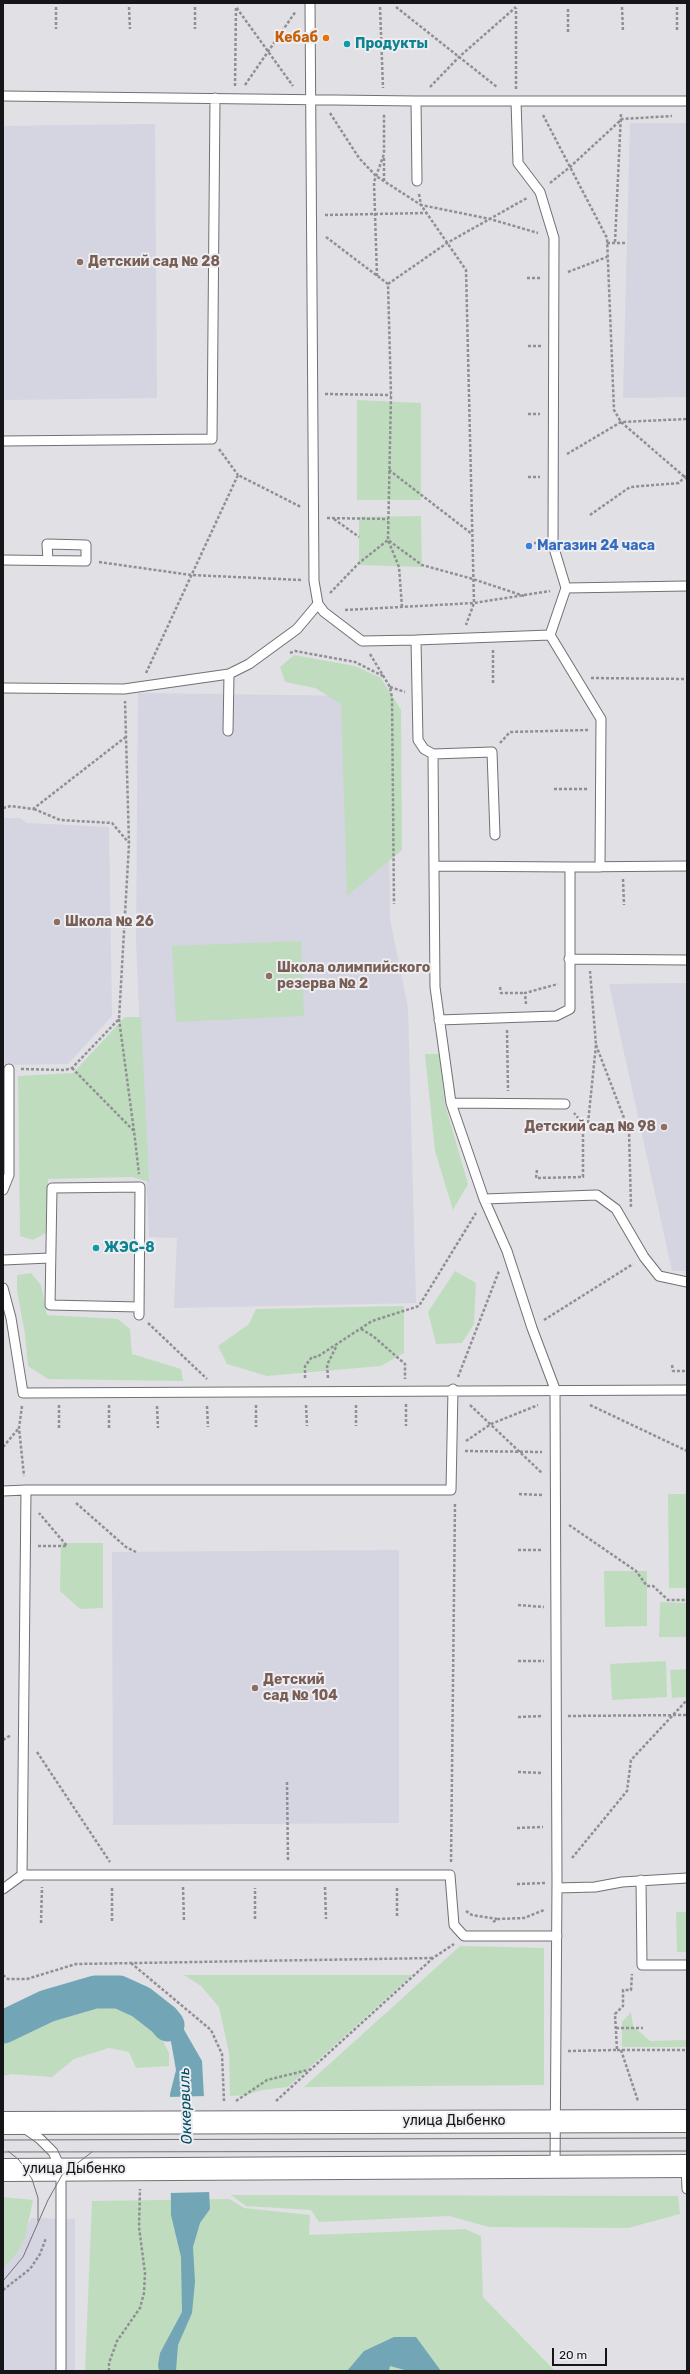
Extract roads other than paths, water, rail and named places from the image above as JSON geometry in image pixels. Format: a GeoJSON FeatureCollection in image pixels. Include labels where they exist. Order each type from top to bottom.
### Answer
{"type":"FeatureCollection","features":[{"type":"Feature","properties":{"kind":"main road","name":"улица Дыбенко"},"geometry":{"type":"LineString","coordinates":[[10,2123],[145,2123],[223,2111],[555,2120],[687,2121]]}},
{"type":"Feature","properties":{"kind":"main road"},"geometry":{"type":"LineString","coordinates":[[555,2168],[687,2166]]}},
{"type":"Feature","properties":{"kind":"main road","name":"улица Дыбенко"},"geometry":{"type":"LineString","coordinates":[[3,2170],[61,2169],[143,2177],[223,2168],[555,2168]]}},
{"type":"Feature","properties":{"kind":"lane"},"geometry":{"type":"LineString","coordinates":[[310,3],[305,99],[311,215],[315,513],[314,581],[321,608],[362,641],[550,636]]}},
{"type":"Feature","properties":{"kind":"lane"},"geometry":{"type":"LineString","coordinates":[[3,96],[383,101],[687,101]]}},
{"type":"Feature","properties":{"kind":"lane"},"geometry":{"type":"LineString","coordinates":[[3,441],[212,439],[215,98]]}},
{"type":"Feature","properties":{"kind":"lane"},"geometry":{"type":"LineString","coordinates":[[416,101],[417,181]]}},
{"type":"Feature","properties":{"kind":"lane"},"geometry":{"type":"LineString","coordinates":[[516,101],[518,163],[540,192],[554,238],[553,545],[566,588],[550,636]]}},
{"type":"Feature","properties":{"kind":"lane"},"geometry":{"type":"LineString","coordinates":[[3,560],[86,561],[86,545],[47,544],[48,560]]}},
{"type":"Feature","properties":{"kind":"lane"},"geometry":{"type":"LineString","coordinates":[[566,588],[687,586]]}},
{"type":"Feature","properties":{"kind":"lane"},"geometry":{"type":"LineString","coordinates":[[3,688],[124,689],[229,674],[249,664],[297,629],[321,608]]}},
{"type":"Feature","properties":{"kind":"lane"},"geometry":{"type":"LineString","coordinates":[[550,636],[601,719],[600,867]]}},
{"type":"Feature","properties":{"kind":"lane"},"geometry":{"type":"LineString","coordinates":[[416,640],[418,740],[424,749],[433,754],[492,752],[495,835]]}},
{"type":"Feature","properties":{"kind":"lane"},"geometry":{"type":"LineString","coordinates":[[228,731],[229,674]]}},
{"type":"Feature","properties":{"kind":"lane"},"geometry":{"type":"LineString","coordinates":[[433,754],[435,987],[451,1103],[484,1199],[507,1251],[532,1328],[556,1393],[557,1936],[555,2168]]}},
{"type":"Feature","properties":{"kind":"lane"},"geometry":{"type":"LineString","coordinates":[[434,866],[687,866]]}},
{"type":"Feature","properties":{"kind":"lane"},"geometry":{"type":"LineString","coordinates":[[439,1020],[556,1016],[570,1009],[570,867]]}},
{"type":"Feature","properties":{"kind":"lane"},"geometry":{"type":"LineString","coordinates":[[569,959],[687,960]]}},
{"type":"Feature","properties":{"kind":"lane"},"geometry":{"type":"LineString","coordinates":[[3,1190],[9,1175],[9,1069]]}},
{"type":"Feature","properties":{"kind":"lane"},"geometry":{"type":"LineString","coordinates":[[451,1103],[565,1104]]}},
{"type":"Feature","properties":{"kind":"lane"},"geometry":{"type":"LineString","coordinates":[[140,1187],[139,1311],[50,1305],[50,1258],[52,1188],[140,1187]]}},
{"type":"Feature","properties":{"kind":"lane"},"geometry":{"type":"LineString","coordinates":[[484,1199],[561,1194],[597,1195],[616,1209],[644,1257],[659,1276],[687,1282]]}},
{"type":"Feature","properties":{"kind":"lane"},"geometry":{"type":"LineString","coordinates":[[3,1260],[50,1258]]}},
{"type":"Feature","properties":{"kind":"lane"},"geometry":{"type":"LineString","coordinates":[[3,1288],[11,1318],[23,1393],[453,1389],[556,1393],[687,1390]]}},
{"type":"Feature","properties":{"kind":"lane"},"geometry":{"type":"LineString","coordinates":[[3,1491],[26,1494],[61,1490],[450,1490],[453,1389]]}},
{"type":"Feature","properties":{"kind":"lane"},"geometry":{"type":"LineString","coordinates":[[22,1875],[22,1729],[26,1494]]}},
{"type":"Feature","properties":{"kind":"lane"},"geometry":{"type":"LineString","coordinates":[[3,1889],[22,1875],[450,1875],[454,1925],[464,1936],[557,1936]]}},
{"type":"Feature","properties":{"kind":"lane"},"geometry":{"type":"LineString","coordinates":[[557,1885],[595,1887],[641,1880],[687,1878]]}},
{"type":"Feature","properties":{"kind":"lane"},"geometry":{"type":"LineString","coordinates":[[641,1880],[642,1965],[687,1965]]}},
{"type":"Feature","properties":{"kind":"lane"},"geometry":{"type":"LineString","coordinates":[[10,2123],[40,2139],[53,2152],[61,2169],[61,2371]]}},
{"type":"Feature","properties":{"kind":"lane"},"geometry":{"type":"LineString","coordinates":[[687,2166],[687,2189]]}},
{"type":"Feature","properties":{"kind":"water"},"geometry":{"type":"Polygon","coordinates":[[[134,1993],[154,2003],[179,2021],[202,2061],[210,2209],[200,2223],[193,2247],[195,2282],[192,2313],[178,2345],[176,2371],[159,2371],[158,2365],[160,2353],[182,2312],[181,2257],[171,2215],[170,2094],[176,2070],[170,2036],[154,2020],[129,2004],[134,1993]]]}},
{"type":"Feature","properties":{"kind":"water"},"geometry":{"type":"Polygon","coordinates":[[[394,2337],[416,2337],[441,2371],[408,2371],[390,2366],[389,2371],[347,2371],[364,2351],[394,2337]]]}},
{"type":"Feature","properties":{"kind":"waterway","name":"Оккервиль"},"geometry":{"type":"LineString","coordinates":[[3,2027],[47,2006],[95,1992],[119,1992],[141,2002],[164,2020],[168,2025]]}},
{"type":"Feature","properties":{"kind":"tram line"},"geometry":{"type":"LineString","coordinates":[[3,2140],[687,2138]]}},
{"type":"Feature","properties":{"kind":"tram line"},"geometry":{"type":"LineString","coordinates":[[8,2151],[19,2160],[32,2179],[38,2198],[38,2221]]}},
{"type":"Feature","properties":{"kind":"tram line"},"geometry":{"type":"LineString","coordinates":[[3,2152],[687,2151]]}},
{"type":"Feature","properties":{"kind":"tram line"},"geometry":{"type":"LineString","coordinates":[[3,2281],[23,2257],[48,2200],[62,2175],[92,2152]]}},
{"type":"Feature","properties":{"kind":"place","name":"Кебаб"},"geometry":{"type":"Point","coordinates":[326,38]}},
{"type":"Feature","properties":{"kind":"place","name":"Продукты"},"geometry":{"type":"Point","coordinates":[347,44]}},
{"type":"Feature","properties":{"kind":"place","name":"Детский сад № 28"},"geometry":{"type":"Point","coordinates":[80,262]}},
{"type":"Feature","properties":{"kind":"place","name":"Магазин 24 часа"},"geometry":{"type":"Point","coordinates":[529,546]}},
{"type":"Feature","properties":{"kind":"place","name":"Школа № 26"},"geometry":{"type":"Point","coordinates":[57,922]}},
{"type":"Feature","properties":{"kind":"place","name":"Школа олимпийского резерва № 2"},"geometry":{"type":"Point","coordinates":[269,976]}},
{"type":"Feature","properties":{"kind":"place","name":"Детский сад № 98"},"geometry":{"type":"Point","coordinates":[664,1127]}},
{"type":"Feature","properties":{"kind":"place","name":"ЖЭС-8"},"geometry":{"type":"Point","coordinates":[96,1248]}},
{"type":"Feature","properties":{"kind":"place","name":"Детский сад № 104"},"geometry":{"type":"Point","coordinates":[255,1688]}}]}
